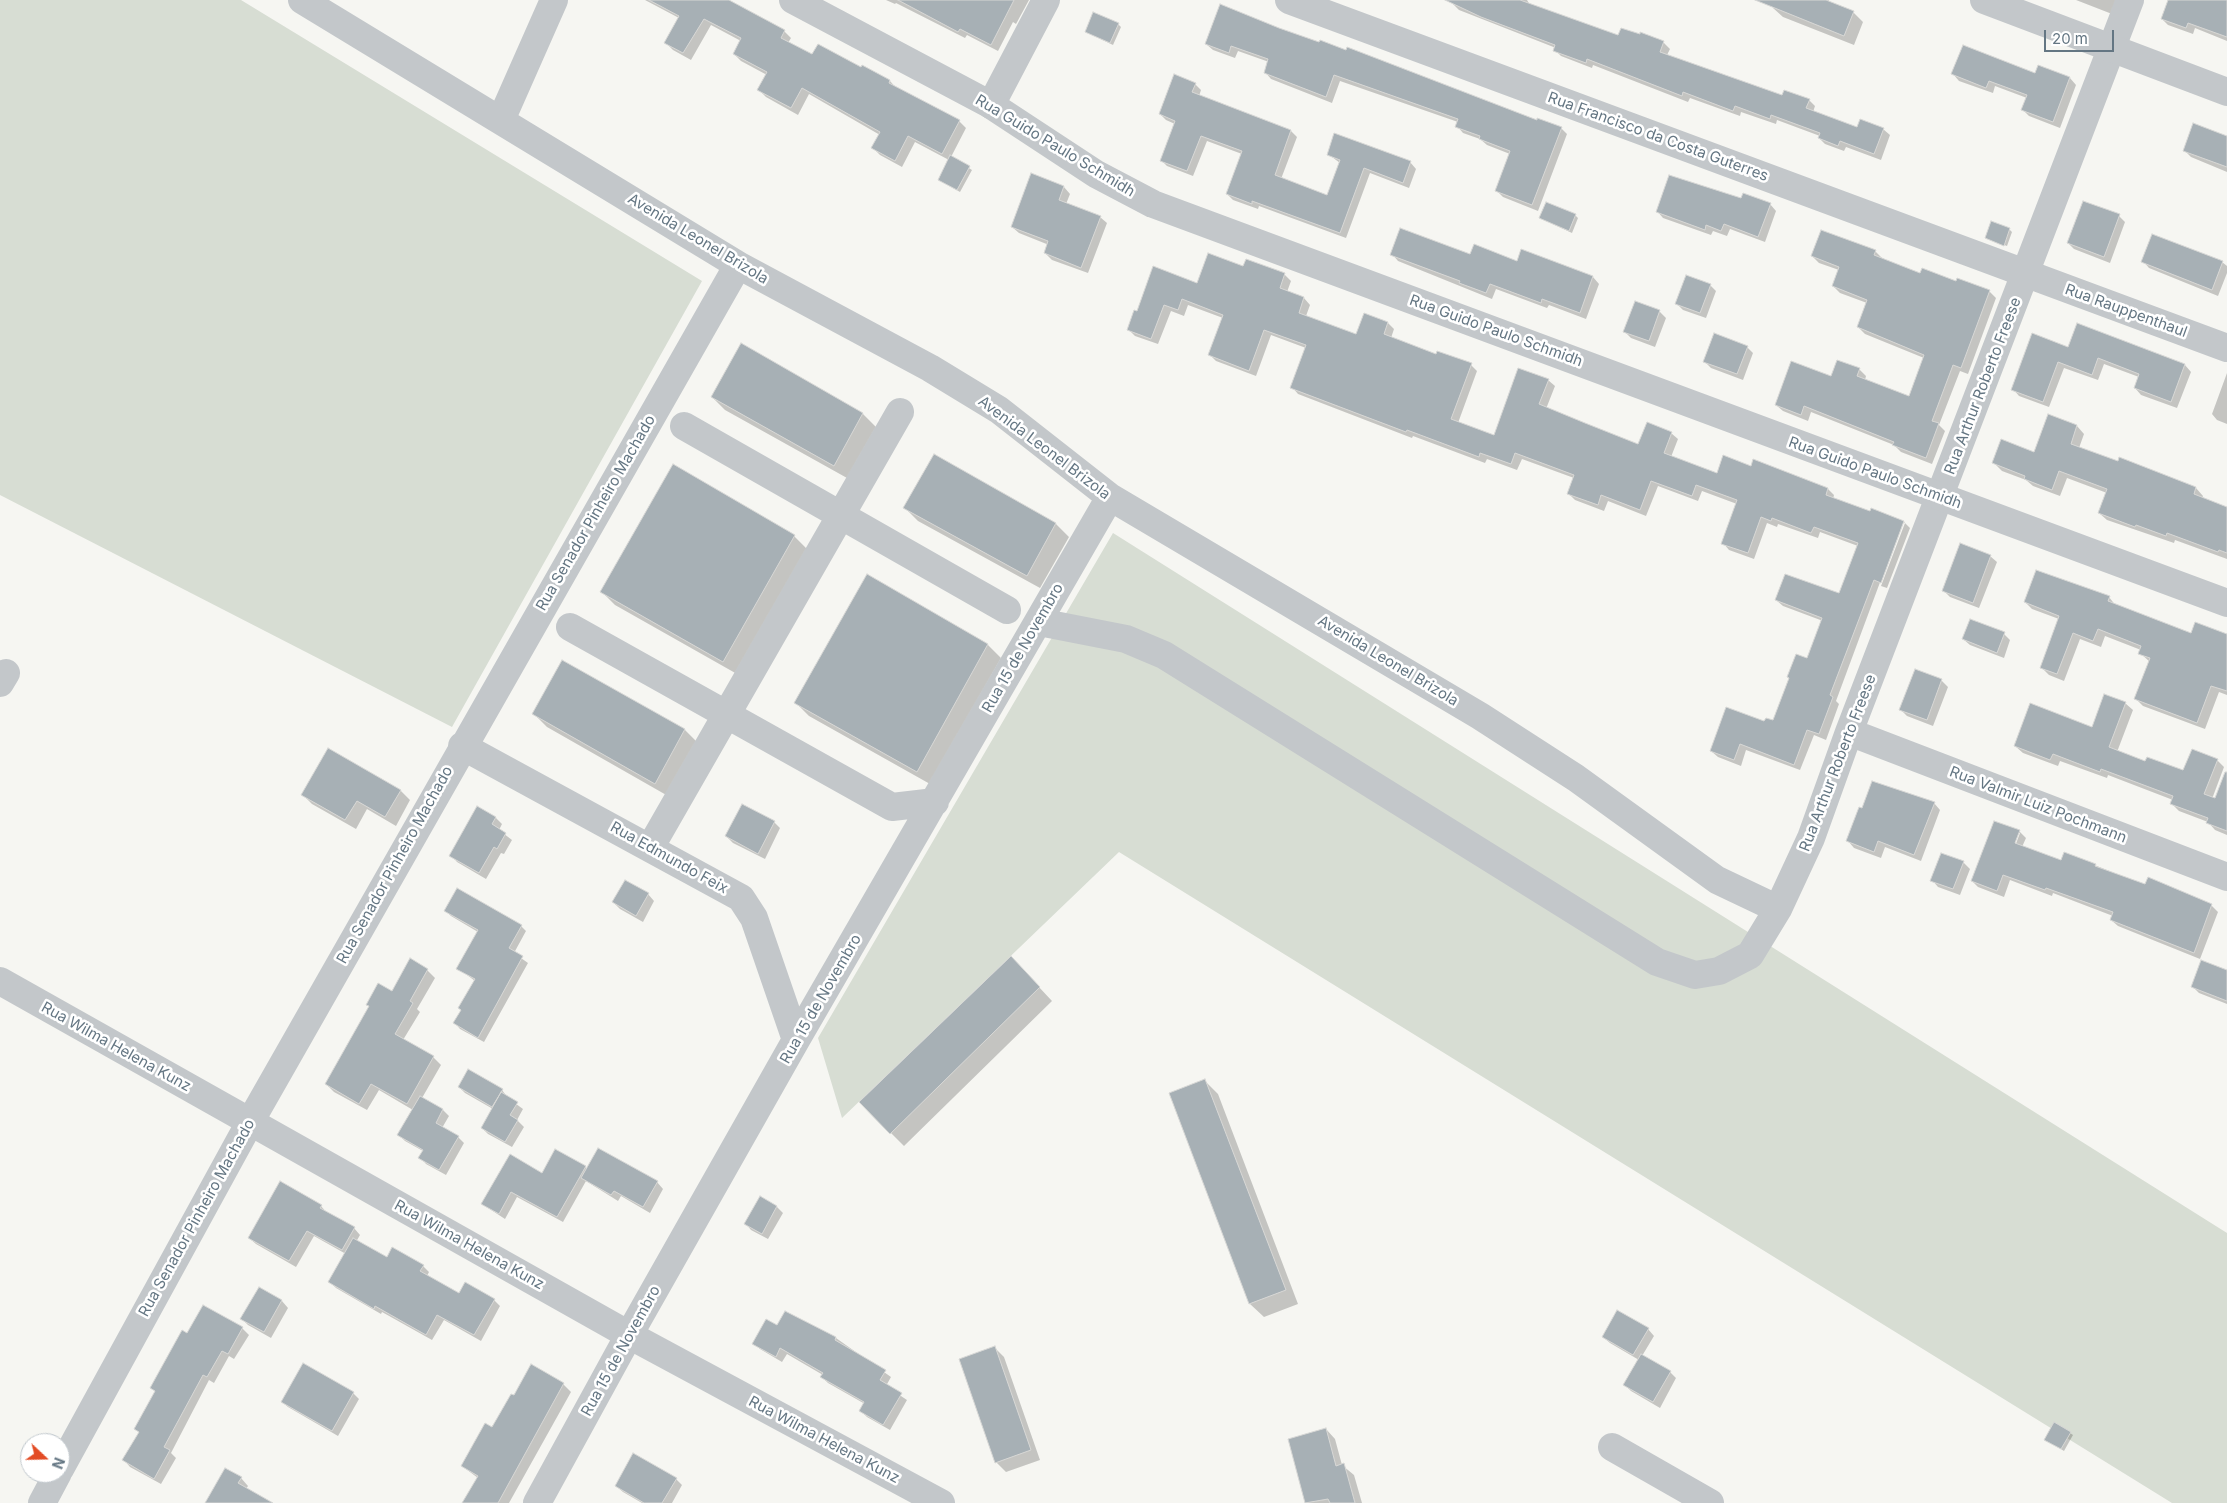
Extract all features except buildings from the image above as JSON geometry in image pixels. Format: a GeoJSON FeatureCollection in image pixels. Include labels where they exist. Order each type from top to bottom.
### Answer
{"type":"FeatureCollection","features":[{"type":"Feature","properties":{"kind":"street","name":"Avenida Leonel Brizola"},"geometry":{"type":"LineString","coordinates":[[302,0],[738,265],[930,368],[999,410],[1110,497],[1480,716],[1576,778],[1717,880],[1778,909]]}},
{"type":"Feature","properties":{"kind":"street"},"geometry":{"type":"LineString","coordinates":[[501,120],[554,0]]}},
{"type":"Feature","properties":{"kind":"street","name":"Rua Guido Paulo Schmidh"},"geometry":{"type":"LineString","coordinates":[[793,0],[991,105],[1096,174],[1152,204],[2227,603]]}},
{"type":"Feature","properties":{"kind":"street"},"geometry":{"type":"LineString","coordinates":[[991,105],[1046,0]]}},
{"type":"Feature","properties":{"kind":"street","name":"Rua Francisco da Costa Guterres"},"geometry":{"type":"LineString","coordinates":[[1289,0],[2026,274]]}},
{"type":"Feature","properties":{"kind":"street"},"geometry":{"type":"LineString","coordinates":[[1984,0],[2227,92]]}},
{"type":"Feature","properties":{"kind":"street","name":"Rua Arthur Roberto Freese"},"geometry":{"type":"LineString","coordinates":[[1039,622],[1126,638],[1164,655],[1657,962],[1695,976],[1720,971],[1750,955],[1778,909],[1811,838],[1849,732],[2130,0]]}},
{"type":"Feature","properties":{"kind":"street","name":"Rua Senador Pinheiro Machado"},"geometry":{"type":"LineString","coordinates":[[70,1451],[250,1122],[462,746],[738,265]]}},
{"type":"Feature","properties":{"kind":"street","name":"Rua Rauppenthaul"},"geometry":{"type":"LineString","coordinates":[[2026,274],[2227,348]]}},
{"type":"Feature","properties":{"kind":"street"},"geometry":{"type":"LineString","coordinates":[[650,848],[900,412]]}},
{"type":"Feature","properties":{"kind":"street"},"geometry":{"type":"LineString","coordinates":[[684,426],[1007,610]]}},
{"type":"Feature","properties":{"kind":"street","name":"Rua 15 de Novembro"},"geometry":{"type":"LineString","coordinates":[[537,1503],[629,1335],[796,1040],[1110,497]]}},
{"type":"Feature","properties":{"kind":"street"},"geometry":{"type":"LineString","coordinates":[[570,627],[892,807],[935,802]]}},
{"type":"Feature","properties":{"kind":"street","name":"Rua Valmir Luiz Pochmann"},"geometry":{"type":"LineString","coordinates":[[1849,732],[2227,877]]}},
{"type":"Feature","properties":{"kind":"street","name":"Rua Edmundo Feix"},"geometry":{"type":"LineString","coordinates":[[462,746],[741,898],[754,918],[796,1040]]}},
{"type":"Feature","properties":{"kind":"street","name":"Rua Wilma Helena Kunz"},"geometry":{"type":"LineString","coordinates":[[0,982],[629,1335],[941,1503]]}},
{"type":"Feature","properties":{"kind":"street"},"geometry":{"type":"LineString","coordinates":[[1612,1448],[1710,1503]]}},
{"type":"Feature","properties":{"kind":"street"},"geometry":{"type":"LineString","coordinates":[[42,1503],[53,1483]]}},
{"type":"Feature","properties":{"kind":"shaded area"},"geometry":{"type":"Polygon","coordinates":[[[0,0],[241,0],[702,281],[452,727],[0,495],[0,0]]]}},
{"type":"Feature","properties":{"kind":"shaded area"},"geometry":{"type":"Polygon","coordinates":[[[1113,533],[2227,1233],[2227,1503],[2172,1503],[1119,852],[842,1118],[818,1038],[1113,533]]]}}]}
